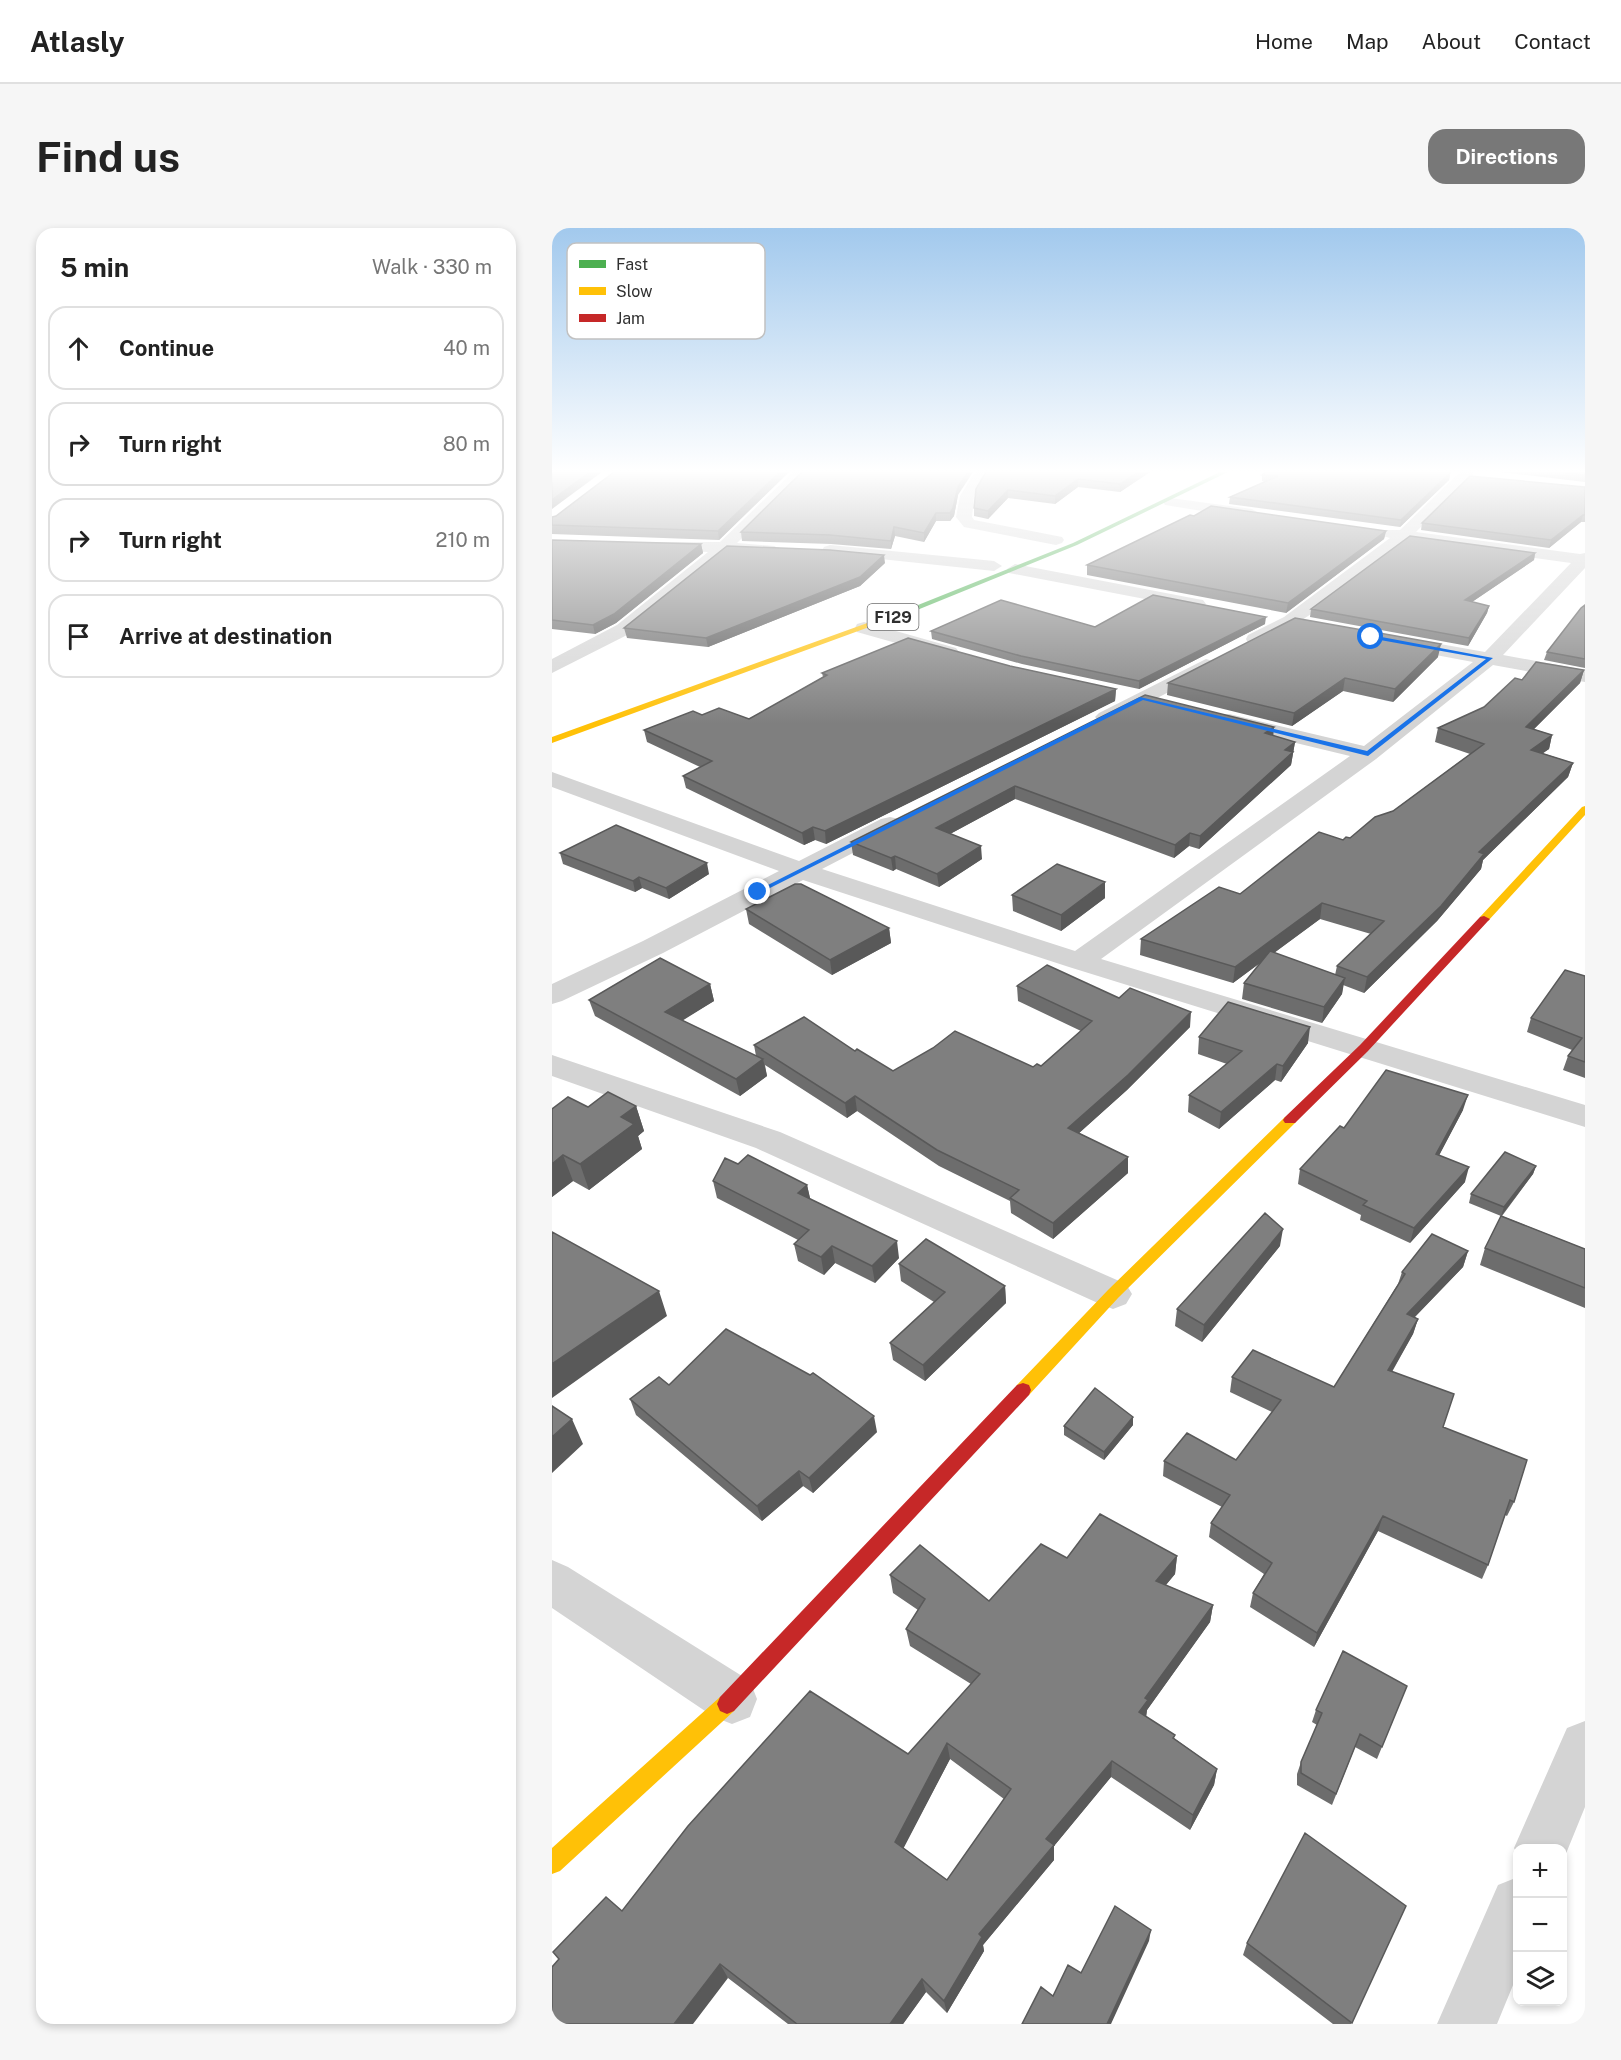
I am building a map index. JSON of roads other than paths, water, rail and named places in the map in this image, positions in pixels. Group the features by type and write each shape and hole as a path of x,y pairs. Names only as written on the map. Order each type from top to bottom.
{"main road":[{"name":"F129","path":"563,721 887,608 1018,556"},
{"name":"F129","path":"552,740 864,628 1046,556"},
{"path":"552,1863 732,1699 1113,1294 1364,1048 1585,809"}],"street":[{"path":"552,667 624,629 713,556"},
{"path":"895,556 994,566"},
{"path":"936,559 942,556"},
{"path":"1089,725 1232,651 1301,623 1379,556"},
{"path":"1561,556 1584,559"},
{"path":"1079,961 1368,754 1490,658 1584,559"},
{"path":"1015,569 1215,608"},
{"path":"1258,615 1301,623"},
{"path":"864,628 963,656"},
{"path":"1380,639 1585,676"},
{"path":"1108,691 1176,706"},
{"path":"1210,715 1368,754"},
{"path":"552,779 799,870 1079,961 1585,1116"},
{"path":"552,995 653,947 907,816"},
{"path":"552,1065 768,1140 1113,1294"},
{"path":"552,1582 732,1699"},
{"path":"1543,1844 1585,1746"},
{"path":"1467,2024 1513,1917"}]}
